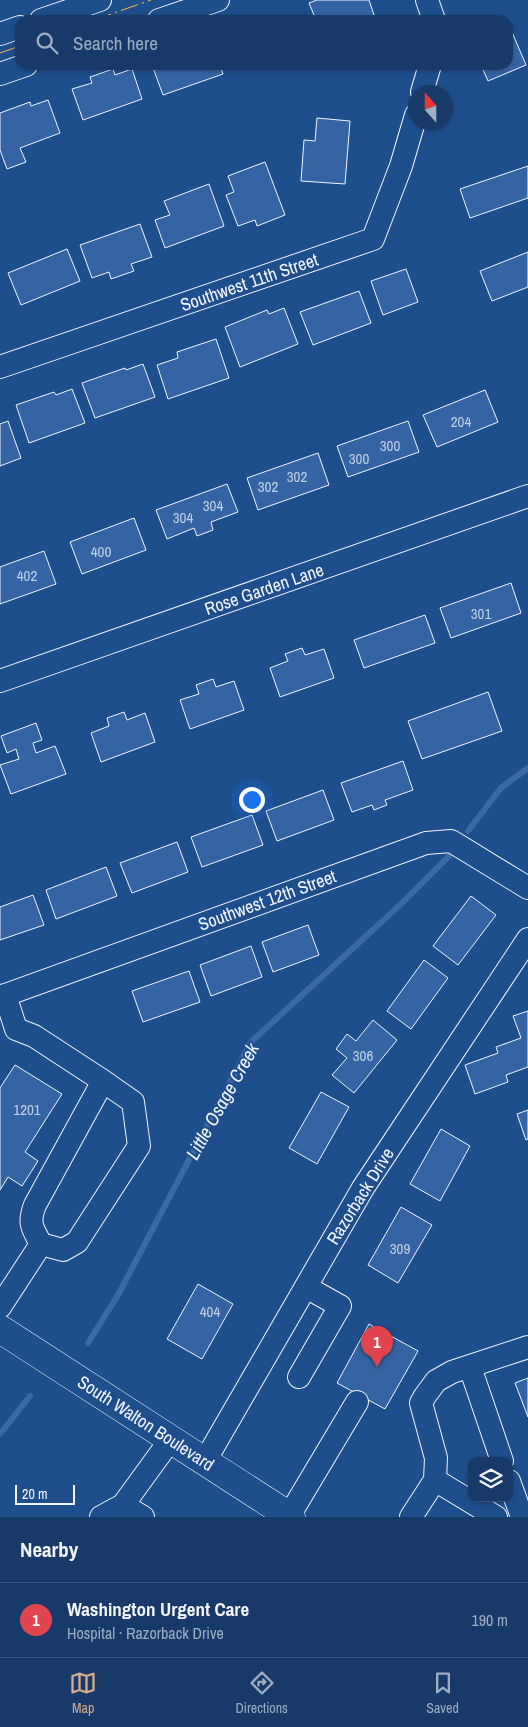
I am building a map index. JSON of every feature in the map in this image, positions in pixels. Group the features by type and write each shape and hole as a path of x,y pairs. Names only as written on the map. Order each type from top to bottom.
{"main road":[{"name":"South Walton Boulevard","path":"0,1329 290,1516"}],"street":[{"path":"174,15 218,0"},
{"path":"427,0 432,15"},
{"path":"63,15 89,9"},
{"path":"0,34 15,29"},
{"path":"0,74 15,69"},
{"path":"424,85 429,70"},
{"name":"Southwest 11th Street","path":"0,367 373,239 401,166 412,130"},
{"name":"Rose Garden Lane","path":"0,681 528,496"},
{"name":"Southwest 12th Street","path":"2,996 426,843 451,841 528,888"},
{"name":"Razorback Drive","path":"205,1461 363,1188 528,939"},
{"path":"2,996 8,1034 34,1036 103,1081 132,1102 139,1146 77,1242 63,1250 42,1244 34,1230 30,1217 34,1205 103,1081"},
{"path":"0,1307 42,1244"},
{"path":"299,1378 340,1306 306,1287"},
{"path":"410,1517 435,1480 436,1458 421,1403 425,1396 436,1381 452,1372 528,1347"},
{"path":"470,1367 501,1457"},
{"path":"290,1516 357,1402"},
{"path":"101,1517 123,1505 171,1439"},
{"path":"435,1480 496,1517"},
{"path":"513,1492 522,1517"},
{"path":"123,1505 143,1517"}],"building":[{"path":"317,0 369,0 374,15 314,15 309,3"},
{"path":"513,34 526,65 488,81 483,70 513,70"},
{"path":"110,70 113,70 115,75 132,70 142,99 83,120 72,89 92,83 90,77"},
{"path":"154,70 222,70 223,74 163,95"},
{"path":"48,100 60,133 20,148 26,162 7,169 0,150 0,113 30,102 31,106"},
{"path":"317,118 350,121 345,184 301,181 304,140 315,141"},
{"path":"265,162 285,215 257,226 255,220 238,226 226,195 234,192 228,176"},
{"path":"528,166 528,198 470,218 460,189"},
{"path":"209,184 224,226 165,248 155,220 170,215 164,201"},
{"path":"140,224 152,257 131,264 134,271 111,279 109,272 92,278 80,245"},
{"path":"67,249 80,281 21,305 8,273"},
{"path":"528,252 528,287 492,301 480,271"},
{"path":"406,269 418,302 383,315 371,281"},
{"path":"359,291 371,323 313,345 300,312"},
{"path":"284,308 298,344 240,367 225,327 267,310 269,314"},
{"path":"216,339 229,378 168,399 157,365 178,358 177,352"},
{"path":"143,364 155,397 95,418 82,383 125,368 126,370"},
{"path":"72,389 85,423 29,443 16,405 54,392 56,395"},
{"path":"485,390 498,422 437,447 423,415"},
{"path":"8,421 21,458 0,466 0,424"},
{"path":"408,421 419,452 348,477 337,446"},
{"path":"318,453 329,485 258,510 247,478"},
{"path":"227,484 238,512 211,522 213,530 197,536 194,528 167,539 156,510"},
{"path":"134,518 146,550 82,574 70,542"},
{"path":"44,551 56,584 0,604 0,567"},
{"path":"511,583 521,613 451,638 440,608"},
{"path":"425,615 435,643 364,668 354,640"},
{"path":"302,648 305,655 324,649 334,678 280,697 270,668 288,661 285,654"},
{"path":"213,679 216,687 234,681 244,710 190,729 180,700 199,694 196,685"},
{"path":"488,692 502,731 422,759 408,721"},
{"path":"124,712 127,720 145,713 155,742 101,762 91,733 109,726 107,718"},
{"path":"36,723 42,740 33,743 36,753 55,746 66,774 11,794 0,765 19,759 16,749 7,753 1,736"},
{"path":"403,761 413,790 385,800 387,805 374,810 372,805 352,812 341,783"},
{"path":"323,790 334,820 277,841 266,811"},
{"path":"252,815 263,845 202,867 191,837"},
{"path":"177,842 188,872 132,893 120,863"},
{"path":"106,867 117,896 56,919 46,890"},
{"path":"33,895 44,925 0,940 0,907"},
{"path":"471,896 496,915 458,965 433,946"},
{"path":"308,925 319,955 273,972 262,942"},
{"path":"251,946 262,977 211,996 200,965"},
{"path":"424,960 448,978 411,1029 387,1011"},
{"path":"189,971 200,1002 143,1022 132,991"},
{"path":"528,1011 528,1067 506,1075 508,1082 475,1094 465,1065 498,1053 496,1047 521,1038 513,1016"},
{"path":"373,1020 397,1040 354,1093 332,1075 347,1058 336,1049 347,1034 356,1041"},
{"path":"15,1065 62,1094 25,1152 38,1161 22,1186 8,1177 0,1190 0,1088"},
{"path":"321,1092 349,1107 317,1164 289,1148"},
{"path":"528,1110 528,1139 526,1140 517,1114"},
{"path":"441,1129 470,1146 440,1201 410,1184"},
{"path":"401,1207 432,1225 398,1283 368,1265"},
{"path":"198,1284 233,1304 202,1359 167,1339"},
{"path":"369,1324 418,1351 385,1409 337,1383"},
{"path":"528,1378 528,1417 515,1383"}],"waterway":[{"name":"Little Osage Creek","path":"468,831 501,788 528,768"},
{"name":"Little Osage Creek","path":"88,1343 118,1295 251,1042 401,904 450,855"},
{"name":"Little Osage Creek","path":"0,1434 30,1396"}],"power":[{"path":"108,15 151,0"},
{"path":"0,53 15,48"}],"place":[{"name":"Washington Urgent Care","path":"377,1367"}]}
